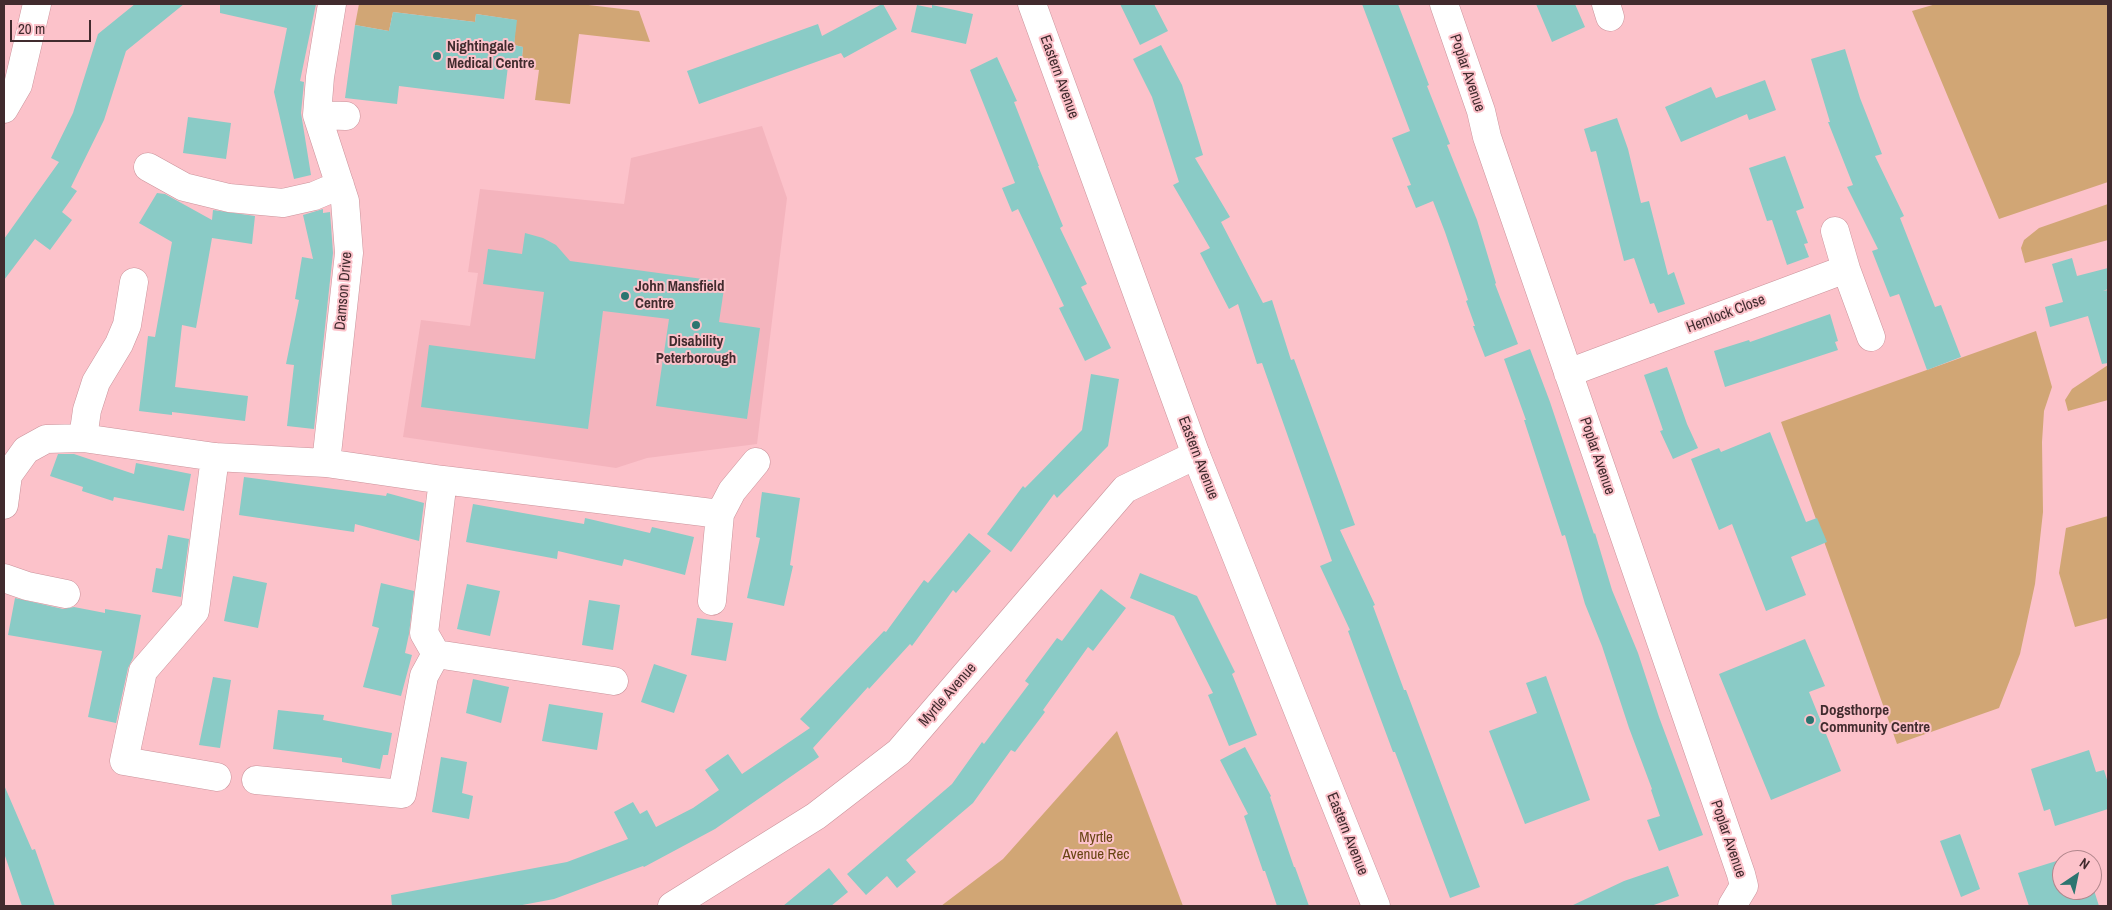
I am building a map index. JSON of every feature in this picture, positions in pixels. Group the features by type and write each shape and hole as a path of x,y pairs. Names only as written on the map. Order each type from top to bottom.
{"street":[{"path":"4,109 18,85 37,4"},
{"name":"Damson Drive","path":"326,463 349,253 345,201 317,115 320,77 332,4"},
{"name":"Eastern Avenue","path":"1032,4 1196,455 1376,906"},
{"name":"Poplar Avenue","path":"1444,4 1478,103 1487,137 1744,886 1732,906"},
{"path":"317,115 346,116"},
{"path":"148,167 184,187 229,198 247,200 283,203 314,196 340,185"},
{"path":"1835,230 1846,268 1871,337"},
{"name":"Hemlock Close","path":"1568,373 1846,268"},
{"path":"83,438 87,410 96,382 119,344 127,325 134,282"},
{"path":"4,505 8,476 26,450 46,439 83,438 215,457 326,463 443,480 720,514"},
{"name":"Myrtle Avenue","path":"672,906 816,816 899,752 1125,489 1196,455"},
{"path":"215,457 195,611 143,671 124,761 217,777"},
{"path":"712,601 720,514 732,491 756,462"},
{"path":"436,654 424,633 443,480"},
{"path":"4,578 27,586 66,594"},
{"path":"436,654 614,681"},
{"path":"256,780 402,794 424,676 436,654"}],"shaded area":[{"name":"John Mansfield Centre","path":"762,126 787,198 757,444 647,458 616,468 403,437 421,320 470,326 478,273 468,272 480,189 624,204 631,158"}],"green space":[{"path":"359,4 580,4 639,11 650,42 579,34 570,104 535,100 539,70 521,68 523,47 514,45 516,20 476,14 475,22 393,12 389,31 355,25"},
{"path":"1936,4 2108,4 2108,182 1999,219 1912,11"},
{"path":"2108,204 2108,240 2025,263 2021,248 2024,240 2039,228"},
{"path":"2036,331 2052,387 2044,411 2042,442 2043,512 2035,584 2020,654 1999,708 1897,744 1781,422"},
{"path":"2108,365 2108,400 2068,411 2065,400 2072,389"},
{"path":"2108,516 2108,618 2075,627 2059,573 2066,528"},
{"name":"Myrtle Avenue Rec","path":"1117,731 1183,906 941,906 1003,859"}],"building":[{"path":"135,4 184,4 126,51 104,120 71,187 77,191 62,212 72,220 50,250 35,239 4,280 4,239 59,162 51,158 73,113 98,34"},
{"path":"220,4 316,4 300,81 304,82 301,113 311,175 294,179 274,92 287,28 220,13"},
{"path":"882,4 897,29 844,58 841,53 699,104 687,71 818,24 822,36"},
{"path":"1120,4 1154,4 1168,31 1140,45"},
{"path":"1362,4 1398,4 1450,144 1447,145 1477,220 1495,284 1518,344 1485,357 1473,326 1475,326 1466,301 1468,300 1433,201 1416,208 1407,186 1411,185 1392,138 1410,131"},
{"path":"1536,4 1575,4 1585,27 1552,42"},
{"path":"917,5 932,8 932,5 973,14 966,44 911,32"},
{"name":"Nightingale Medical Centre","path":"393,12 475,22 476,14 517,20 514,45 523,47 521,68 508,66 504,99 399,86 397,104 345,98 355,25 389,31"},
{"path":"1161,45 1182,85 1203,155 1195,158 1230,217 1221,222 1263,303 1272,300 1291,360 1294,359 1355,525 1340,530 1375,605 1373,606 1404,690 1406,690 1480,887 1450,898 1395,752 1393,752 1348,631 1350,630 1320,566 1332,561 1262,363 1257,364 1238,304 1229,309 1200,253 1210,248 1173,185 1179,182 1152,97 1133,59"},
{"path":"1845,49 1860,98 1882,154 1875,156 1904,216 1900,218 1935,307 1941,305 1961,357 1927,370 1899,294 1890,297 1872,251 1878,249 1847,187 1853,185 1828,122 1830,122 1811,59"},
{"path":"997,57 1017,101 1014,102 1063,226 1060,228 1087,284 1081,287 1111,348 1085,361 1059,308 1064,306 1018,209 1012,212 1002,188 1015,183 970,70"},
{"path":"1765,80 1776,110 1749,120 1747,114 1681,142 1665,107 1711,87 1716,98"},
{"path":"188,117 231,123 226,159 183,153"},
{"path":"1617,118 1628,149 1641,203 1649,201 1668,275 1674,272 1685,304 1658,313 1654,303 1650,304 1634,258 1624,261 1596,151 1591,152 1584,129"},
{"path":"1785,156 1804,208 1796,211 1808,243 1804,244 1809,257 1787,265 1772,220 1767,221 1749,168"},
{"path":"157,193 165,194 212,220 213,210 255,216 252,244 212,238 196,328 182,325 175,387 248,396 245,421 172,412 172,415 139,411 148,336 155,337 172,242 139,223"},
{"path":"323,209 323,213 330,212 333,253 314,429 287,426 294,365 286,364 299,300 295,299 302,257 313,259 303,215"},
{"path":"525,233 543,238 556,245 570,261 725,282 719,322 760,328 747,419 656,406 669,319 603,311 588,429 421,407 429,345 535,359 544,292 483,284 488,249 522,254"},
{"path":"2072,258 2077,276 2108,268 2108,289 2103,291 2108,290 2108,363 2102,364 2088,316 2050,327 2045,307 2063,302 2052,264"},
{"path":"1830,314 1838,341 1835,342 1838,350 1725,387 1714,351 1749,340 1750,342"},
{"path":"1530,349 1595,533 1612,590 1638,653 1659,717 1703,835 1659,851 1647,820 1660,816 1652,789 1629,728 1602,646 1585,604 1565,535 1562,536 1524,420 1526,420 1504,359"},
{"path":"1667,367 1687,424 1698,448 1673,459 1660,431 1663,430 1644,375"},
{"path":"1091,374 1119,379 1108,446 1057,498 1054,494 1011,552 987,534 1023,486 1025,488 1082,430"},
{"path":"1770,432 1806,522 1817,518 1827,542 1791,557 1806,595 1766,611 1732,524 1719,530 1691,459 1719,448 1721,452"},
{"path":"58,454 74,454 134,474 136,463 191,474 184,511 114,497 113,501 82,491 83,487 50,476"},
{"path":"244,477 386,496 387,493 424,503 419,541 355,524 354,532 239,515"},
{"path":"762,492 800,498 790,565 793,566 784,606 747,598 760,538 756,537"},
{"path":"473,504 584,524 585,518 650,533 652,527 694,537 685,575 624,559 622,566 558,551 557,559 466,542"},
{"path":"969,533 991,551 956,593 953,590 912,646 910,644 869,689 868,687 813,748 819,757 715,829 644,867 554,899 517,906 392,906 391,895 567,862 628,839 614,812 633,802 640,814 647,810 656,827 693,808 719,790 705,770 728,754 742,774 810,728 800,719 884,631 886,632 924,580 928,583"},
{"path":"168,535 189,539 181,597 152,592 156,568 162,569"},
{"path":"1140,573 1197,596 1235,672 1232,674 1257,735 1229,746 1208,695 1213,693 1174,616 1130,598"},
{"path":"233,576 267,583 258,628 224,621"},
{"path":"381,583 414,591 405,653 412,655 401,696 363,687 379,628 372,626"},
{"path":"467,584 500,591 490,636 457,629"},
{"path":"1101,589 1126,608 1093,651 1088,647 1043,710 1045,712 1015,752 1011,750 973,803 906,860 916,872 897,888 887,876 866,895 847,874 952,784 982,742 984,744 1029,684 1025,681 1057,638 1062,641"},
{"path":"15,598 63,609 74,607 105,613 105,609 141,615 133,658 128,668 116,723 88,717 102,651 8,635"},
{"path":"589,600 620,605 613,650 582,645"},
{"path":"697,618 733,623 726,661 691,655"},
{"path":"1805,639 1825,686 1809,692 1841,771 1771,800 1719,674"},
{"path":"654,664 687,675 674,713 641,702"},
{"path":"1546,676 1590,800 1525,824 1489,731 1537,713 1526,683"},
{"path":"213,677 231,680 220,748 199,745"},
{"path":"473,679 509,687 501,723 466,713"},
{"path":"549,704 603,713 597,750 542,741"},
{"path":"278,710 324,715 323,720 392,733 388,755 383,755 380,769 342,762 342,758 273,749"},
{"path":"1245,747 1271,796 1309,906 1277,906 1244,816 1248,814 1220,760"},
{"path":"2089,750 2096,772 2104,770 2108,783 2108,809 2055,826 2050,809 2044,811 2031,769"},
{"path":"441,757 467,762 462,793 473,796 469,819 432,812"},
{"path":"4,785 32,850 35,849 55,906 22,906 4,853"},
{"path":"1960,834 1980,889 1961,897 1940,841"},
{"path":"2052,862 2052,900 2097,900 2099,906 2029,906 2018,873"},
{"path":"1668,866 1679,896 1651,906 1571,906 1624,881"},
{"path":"829,868 848,892 831,906 783,906"}],"place":[{"name":"Nightingale Medical Centre","path":"437,56"},
{"name":"John Mansfield Centre","path":"625,296"},
{"name":"Disability Peterborough","path":"696,325"},
{"name":"Dogsthorpe Community Centre","path":"1810,720"}]}
